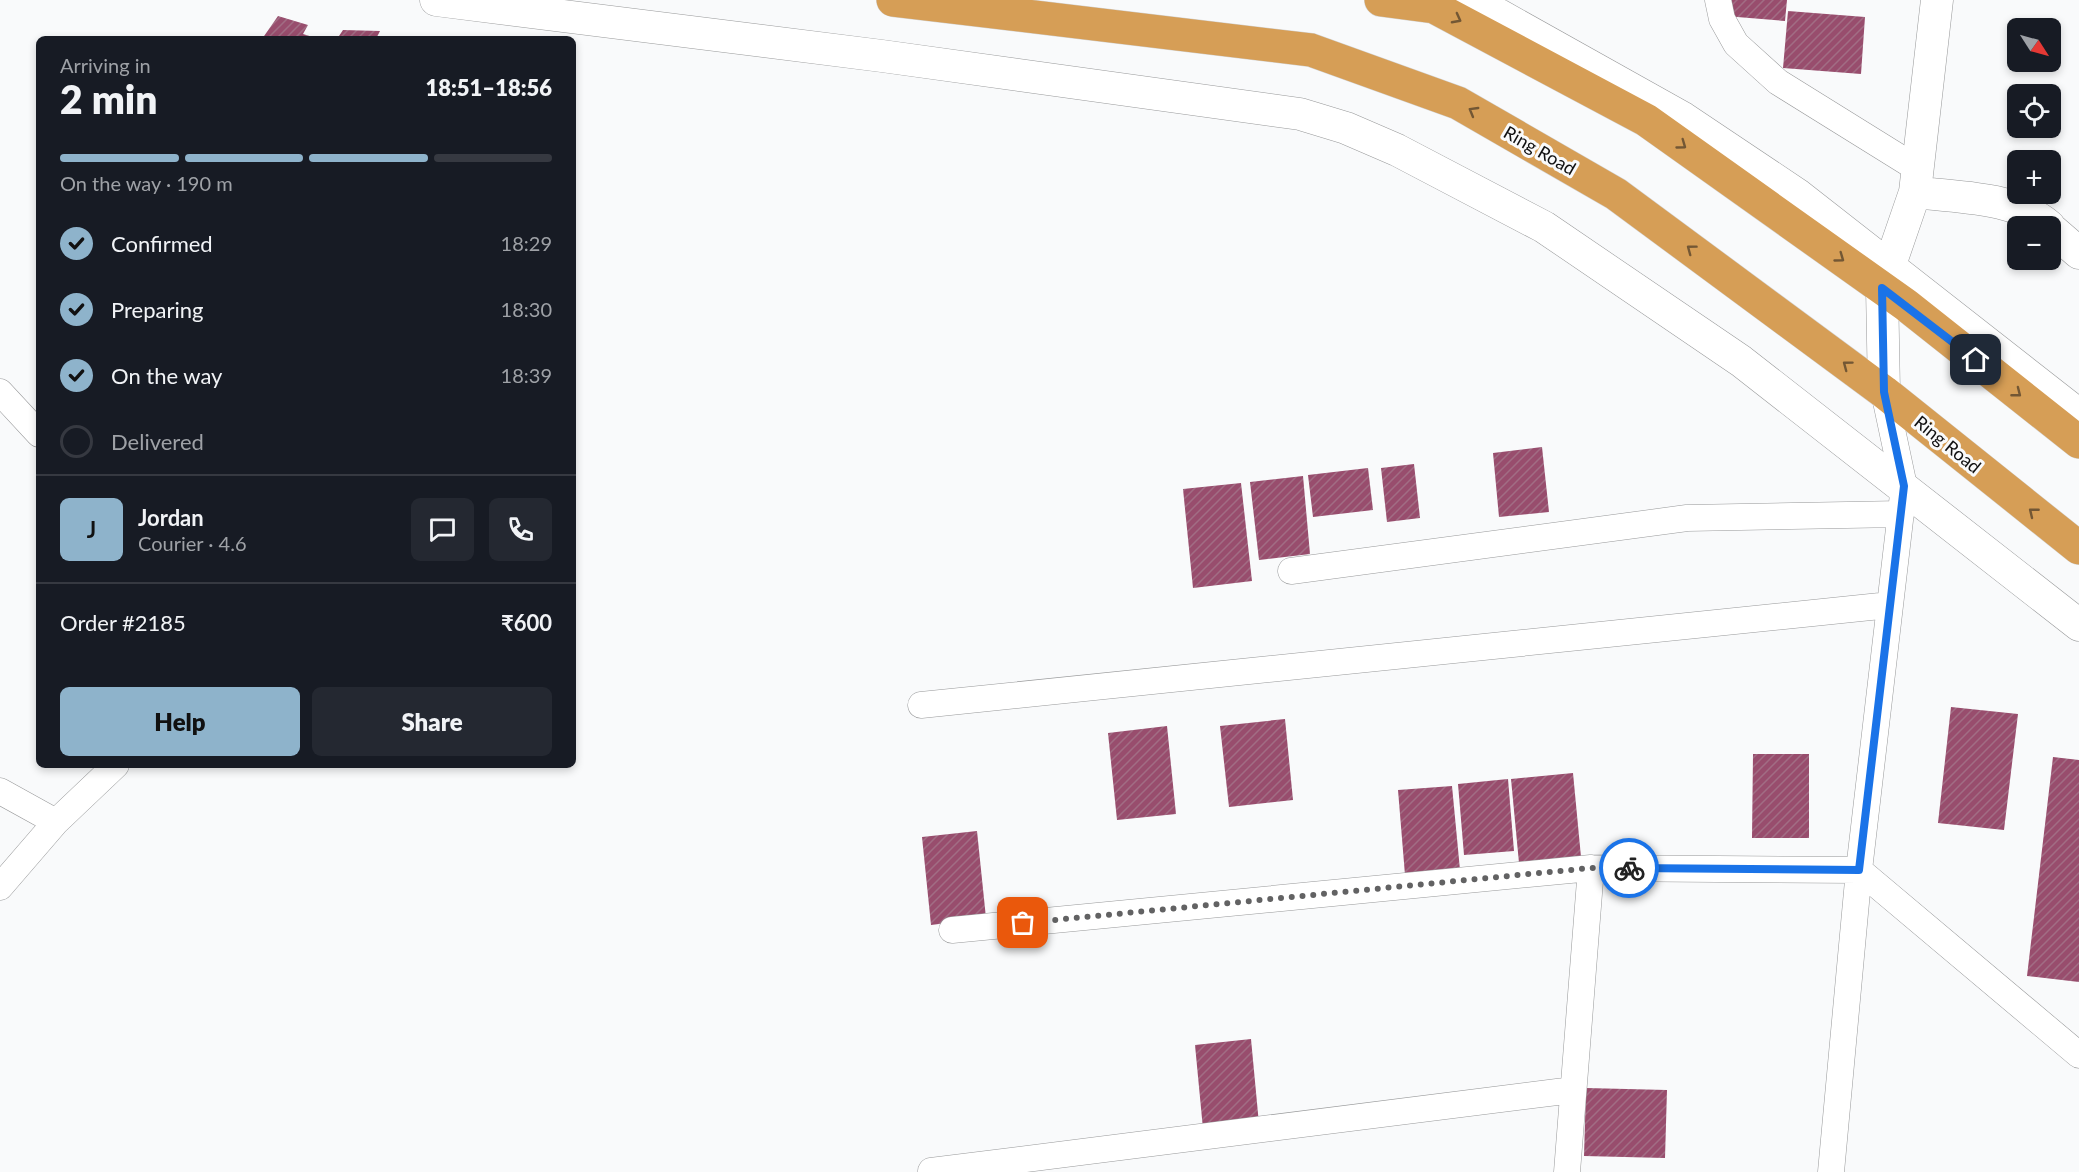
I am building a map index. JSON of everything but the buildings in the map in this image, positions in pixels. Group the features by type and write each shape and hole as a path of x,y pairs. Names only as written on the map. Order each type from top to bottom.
{"highway":[{"name":"Ring Road","path":"893,0 1311,50 1458,103 1616,194 1884,392 2079,548"},
{"path":"1381,0 1434,8 1646,120 1885,277 2079,442"}],"street":[{"path":"436,0 882,56 1289,112 1346,128 1397,150 1544,227 1742,361 1902,500 2079,625"},
{"path":"1468,0 1683,118 1798,195 1885,277 2079,415"},
{"path":"1718,0 1722,19 1736,44 1778,82 1916,180 2006,204 2029,216"},
{"path":"1831,1172 1859,870 1902,500 1884,392 1885,277 1916,180 1937,0"},
{"path":"2061,227 2079,230"},
{"path":"2061,237 2079,253"},
{"path":"0,392 36,431"},
{"path":"1291,571 1687,518 1902,500"},
{"path":"921,705 1890,605"},
{"path":"0,887 56,822 113,768"},
{"path":"0,791 56,822"},
{"path":"1566,1172 1591,868"},
{"path":"952,930 1591,868 1859,870 2079,1055"},
{"path":"931,1171 1573,1090"}],"way so far":[{"path":"1023,923 1591,868 1629,868"}],"route":[{"path":"1629,868 1859,870 1904,486 1884,392 1882,288 1976,360"}]}
